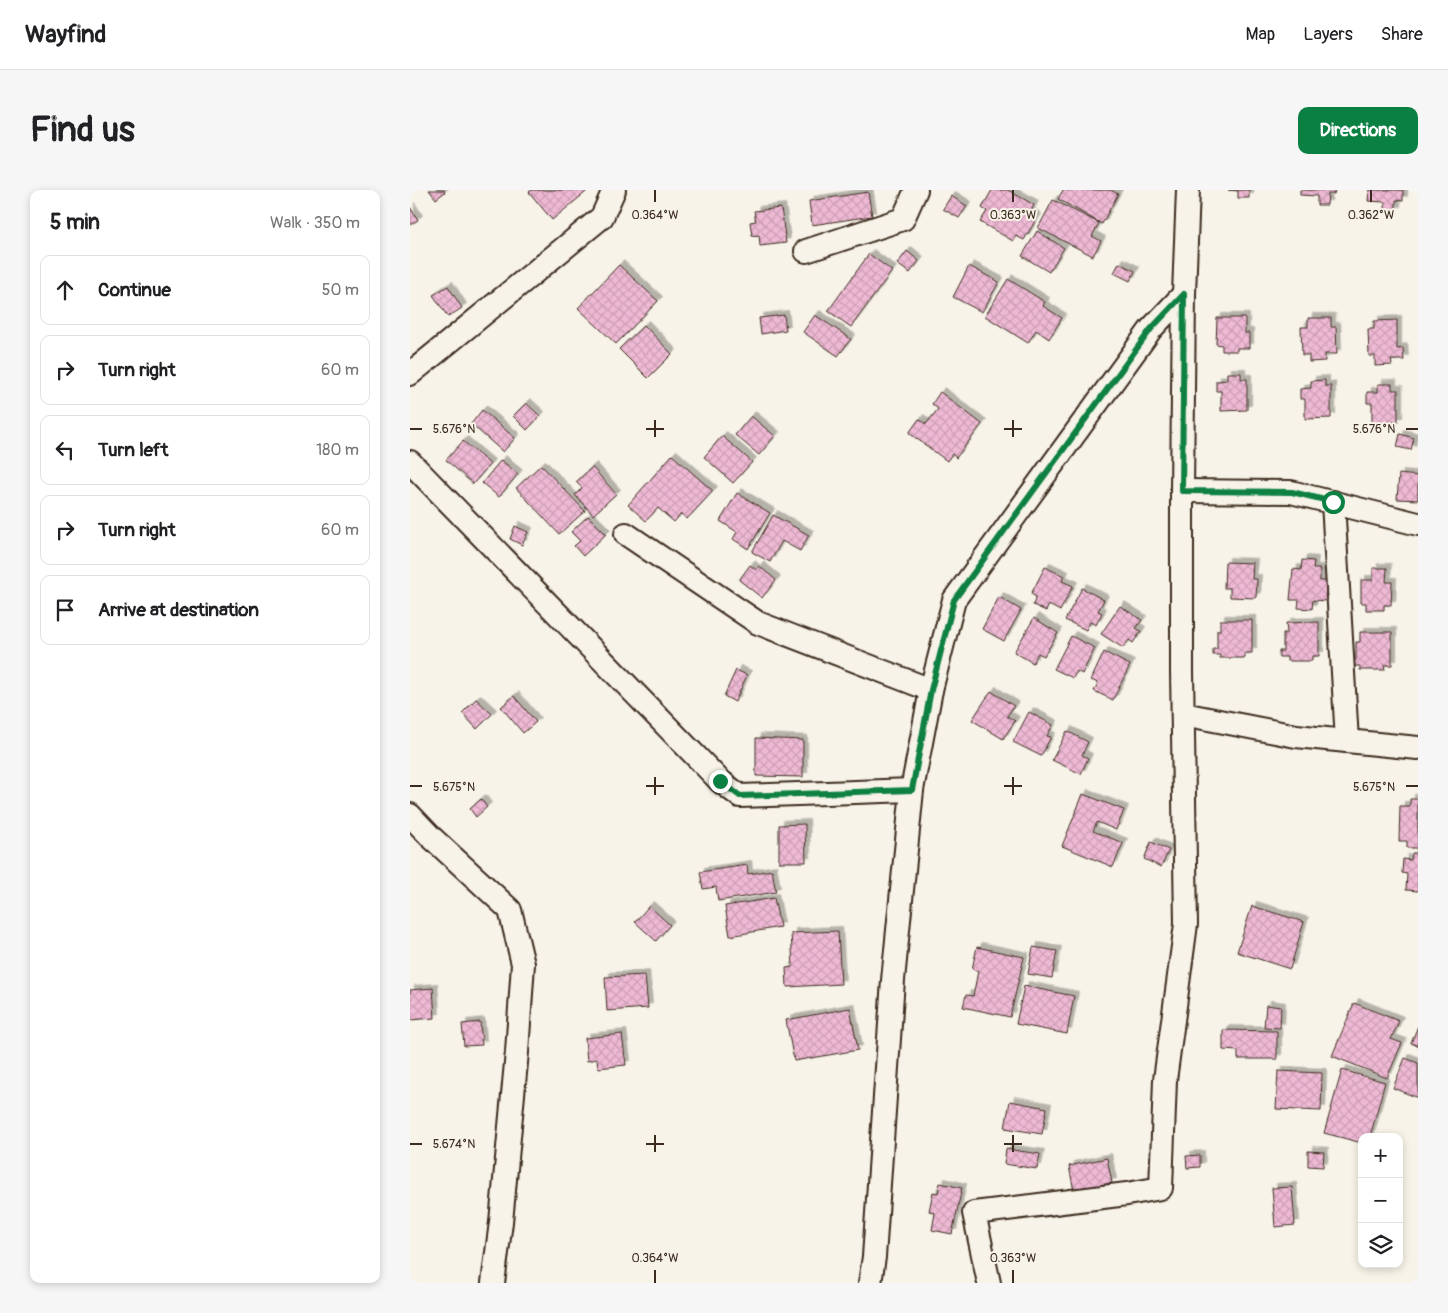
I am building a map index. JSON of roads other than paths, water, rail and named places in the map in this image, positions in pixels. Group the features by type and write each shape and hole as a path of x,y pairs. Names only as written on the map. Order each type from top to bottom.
{"street":[{"path":"410,374 602,217 614,190"},
{"path":"806,251 903,219 916,190"},
{"path":"990,1283 974,1213 1162,1188 1165,1080 1186,924 1182,491 1184,294 1188,190"},
{"path":"870,1283 874,1257 893,980 912,790 931,690 954,600 1151,329 1184,294"},
{"path":"410,462 720,781 740,796 912,790"},
{"path":"1182,491 1292,492 1418,524"},
{"path":"1333,502 1347,741"},
{"path":"626,534 758,623 931,690"},
{"path":"1183,714 1296,736 1418,748"},
{"path":"410,815 510,910 522,964 517,1052 501,1222 493,1283"}]}
